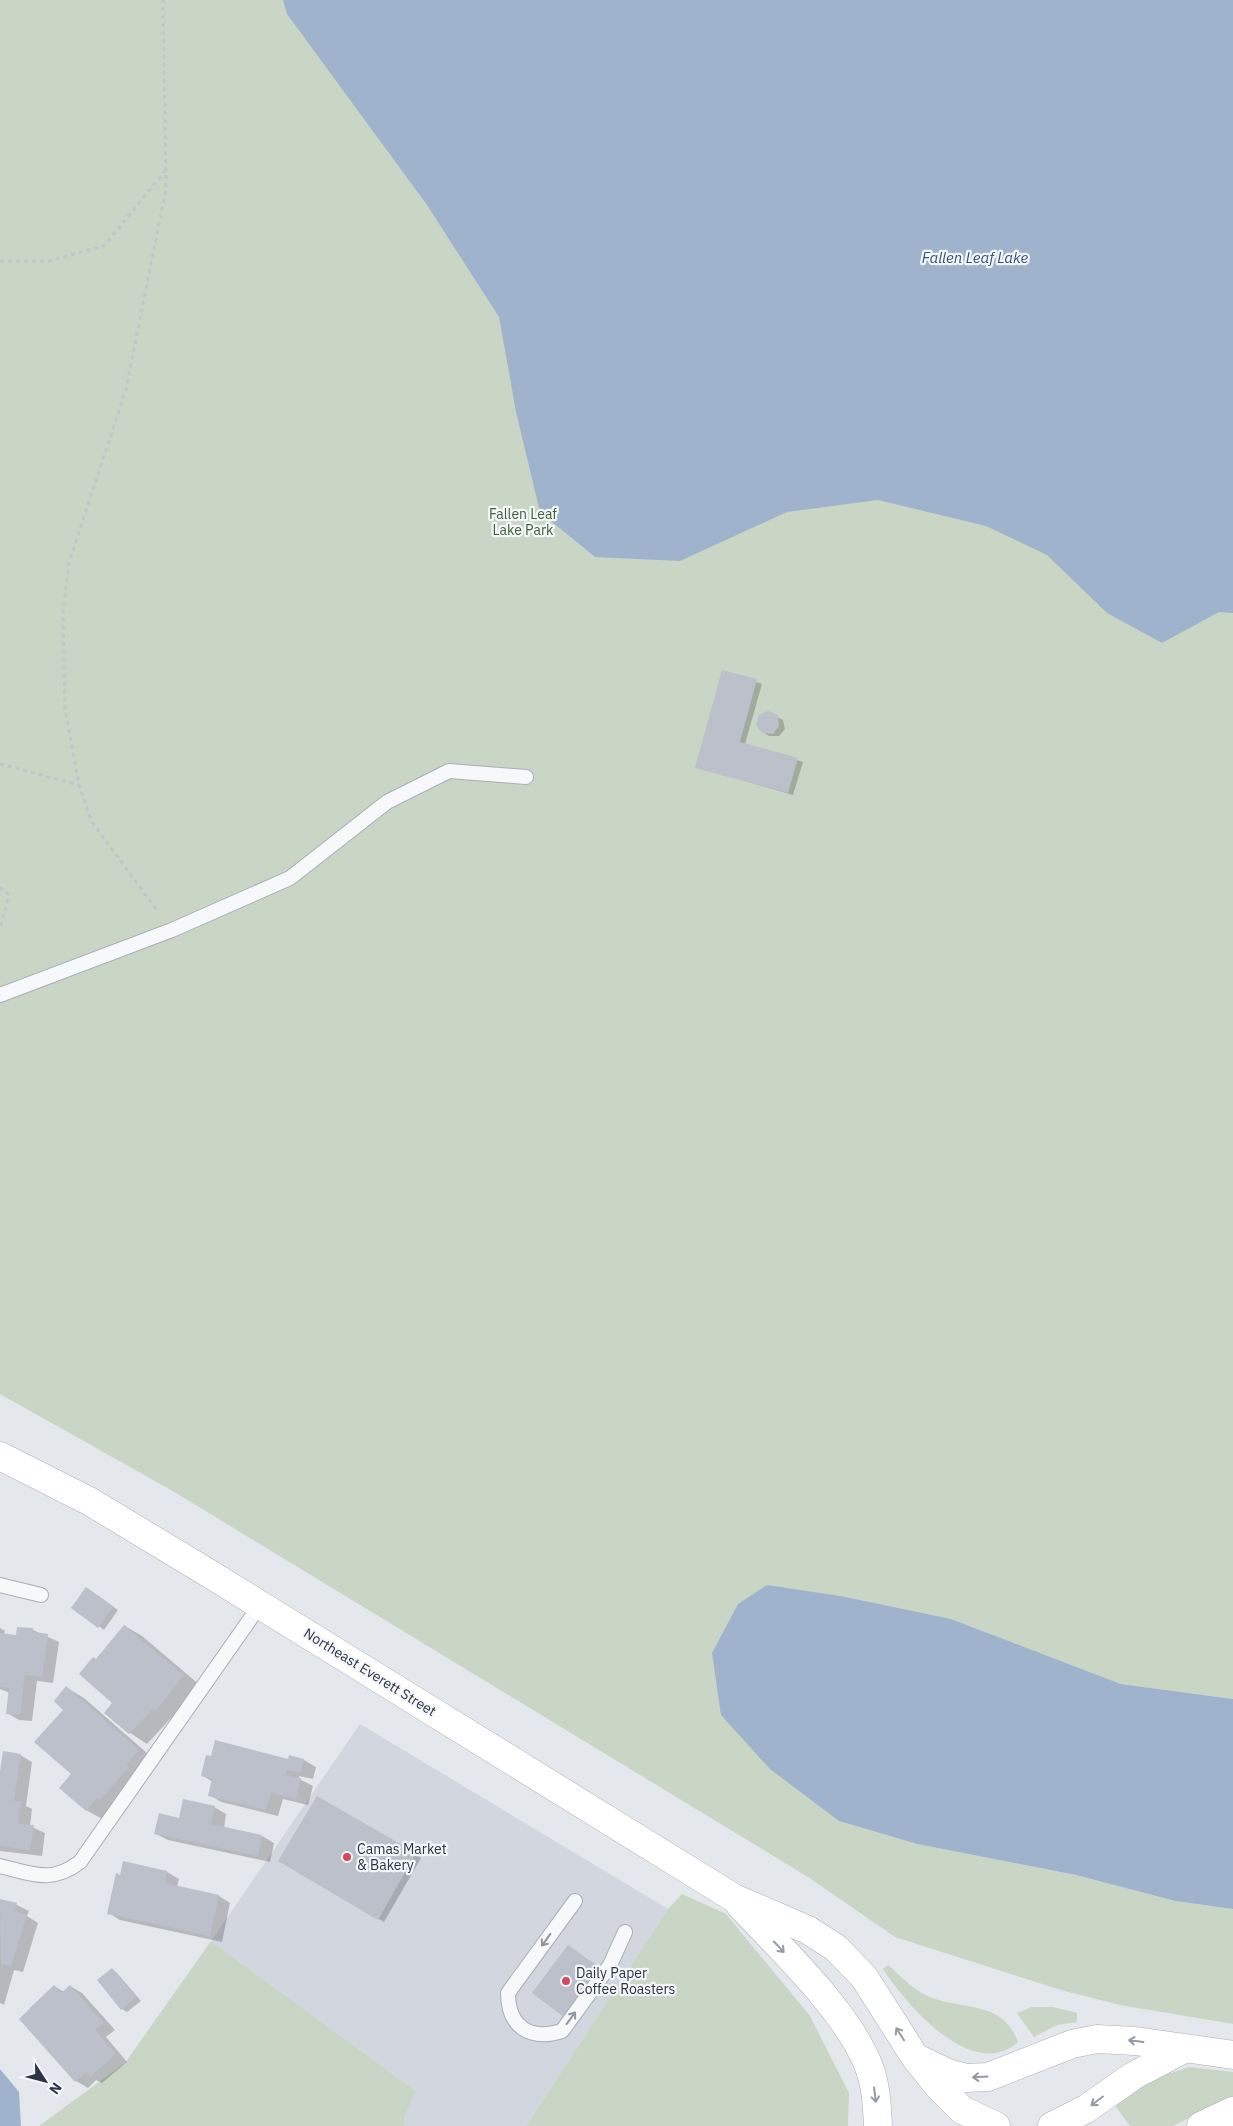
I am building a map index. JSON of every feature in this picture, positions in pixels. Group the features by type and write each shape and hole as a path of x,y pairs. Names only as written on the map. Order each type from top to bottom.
{"main road":[{"name":"Northeast Everett Street","path":"0,1456 89,1501 260,1604 734,1898 808,1930 836,1948 864,1977 915,2057 939,2087 962,2110 996,2126"},
{"name":"Northeast Everett Street","path":"734,1898 838,2014 868,2062 875,2090 878,2126"},
{"path":"915,2057 948,2073 973,2078 996,2074 1072,2044 1098,2039 1135,2041 1233,2055"},
{"path":"1052,2126 1086,2109 1133,2076 1184,2049"},
{"path":"1201,2126 1227,2116"}],"lane":[{"path":"0,995 172,930 290,878 387,802 449,770 526,777"},
{"path":"0,1585 41,1595"},
{"path":"0,1866 40,1876 55,1876 69,1870 80,1862 260,1604"},
{"path":"575,1901 508,1992 511,2014 525,2030 537,2035 550,2035 562,2031 610,1965 625,1932"}],"path":[{"path":"163,0 166,190 126,389 69,563 63,613 65,709 79,785 92,822 172,930"},
{"path":"0,261 49,261 104,246 166,170"},
{"path":"0,764 79,785"},
{"path":"0,887 9,895 0,930"}],"shaded area":[{"path":"360,1724 668,1909 526,2126 404,2126 404,2118 416,2091 211,1941"}],"green space":[{"name":"Fallen Leaf Lake Park","path":"0,0 1233,0 1233,1699 1121,1684 951,1619 839,1821 917,1844 1076,1875 1175,1901 1233,1909 1233,2024 1120,2005 1061,1990 895,1937 808,1877 171,1490 0,1394"},
{"path":"682,1894 726,1914 810,2016 849,2093 848,2126 526,2126 668,1909"},
{"path":"211,1941 416,2091 404,2118 404,2126 39,2126 125,2063"},
{"path":"888,1965 910,1985 928,1997 994,2014 1004,2020 1012,2029 1018,2042 1000,2052 981,2053 961,2046 942,2034 907,2001 883,1969"},
{"path":"1032,2007 1053,2007 1077,2013 1077,2022 1057,2025 1034,2037 1017,2013"},
{"path":"1189,2067 1233,2072 1233,2096 1173,2126 1130,2126 1114,2104 1159,2077"}],"water":[{"name":"Fallen Leaf Lake","path":"283,0 1233,0 1233,613 1219,612 1162,643 1107,613 1047,555 986,526 878,500 787,512 680,561 595,557 540,512 516,412 499,317 427,205 287,14"},
{"path":"767,1585 840,1596 951,1619 1121,1684 1233,1699 1233,1909 1175,1901 1076,1875 917,1844 839,1821 770,1769 721,1715 712,1653 738,1604"},
{"path":"0,2069 19,2092 21,2126 0,2126"}],"building":[{"path":"722,670 757,679 740,742 798,758 788,793 695,768"},
{"path":"768,711 778,715 779,726 773,734 762,733 756,725 759,715"},
{"path":"86,1587 113,1606 98,1628 71,1608"},
{"path":"124,1625 184,1675 156,1711 153,1709 129,1734 104,1713 112,1703 79,1674 93,1657 96,1659"},
{"path":"17,1627 33,1628 33,1632 48,1634 42,1677 25,1675 20,1715 6,1714 9,1688 0,1687 0,1633 16,1635"},
{"path":"66,1686 139,1750 126,1765 129,1767 100,1800 97,1798 86,1811 59,1788 71,1774 34,1742 63,1710 54,1701"},
{"path":"215,1740 288,1759 289,1755 304,1759 301,1773 287,1770 286,1775 301,1778 296,1799 271,1793 266,1810 208,1796 212,1779 201,1776 206,1755 211,1756"},
{"path":"3,1751 21,1754 14,1801 21,1801 18,1824 34,1825 30,1850 0,1846 0,1771"},
{"name":"Camas Market & Bakery","path":"317,1796 416,1853 378,1920 278,1861"},
{"path":"183,1799 215,1806 211,1824 262,1835 258,1856 154,1834 159,1813 179,1818"},
{"path":"123,1861 167,1871 165,1883 219,1895 210,1936 107,1914 116,1873 120,1875"},
{"path":"0,1899 17,1903 15,1911 27,1915 11,1966 2,1964 1,1969"},
{"name":"Daily Paper Coffee Roasters","path":"568,1945 600,1968 564,2017 532,1993"},
{"path":"112,1968 136,1997 121,2010 97,1980"},
{"path":"54,1985 61,1993 70,1985 104,2023 95,2030 116,2054 90,2077 86,2072 75,2082 19,2019"}],"place":[{"name":"Camas Market & Bakery","path":"347,1857"},
{"name":"Daily Paper Coffee Roasters","path":"566,1981"}]}
